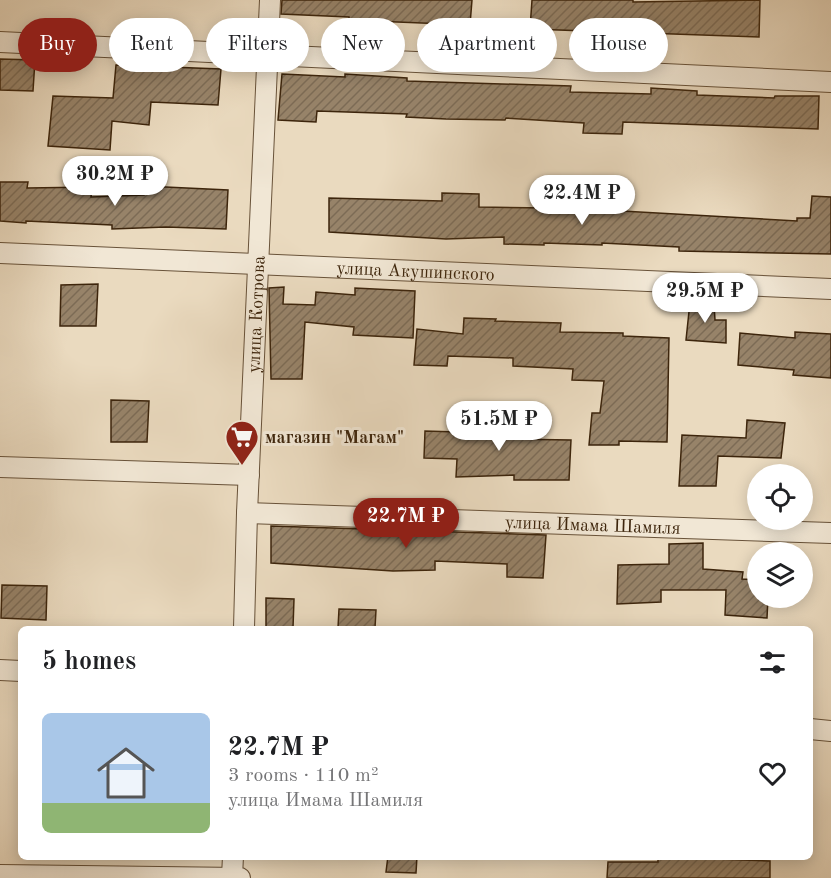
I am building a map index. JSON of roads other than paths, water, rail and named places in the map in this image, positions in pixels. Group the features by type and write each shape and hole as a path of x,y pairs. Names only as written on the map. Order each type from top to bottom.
{"street":[{"name":"улица Котрова","path":"269,18 270,0"},
{"path":"0,42 206,52"},
{"path":"309,57 831,82"},
{"name":"улица Котрова","path":"244,626 266,72"},
{"name":"улица Акушинского","path":"0,253 831,289"},
{"path":"0,467 249,475"},
{"name":"улица Имама Шамиля","path":"247,513 831,533"},
{"path":"0,670 18,671"},
{"path":"813,729 831,731"},
{"path":"0,875 89,878 236,878 234,860"}],"place":[{"name":"магазин \"Магам\"","path":"242,466"}]}
